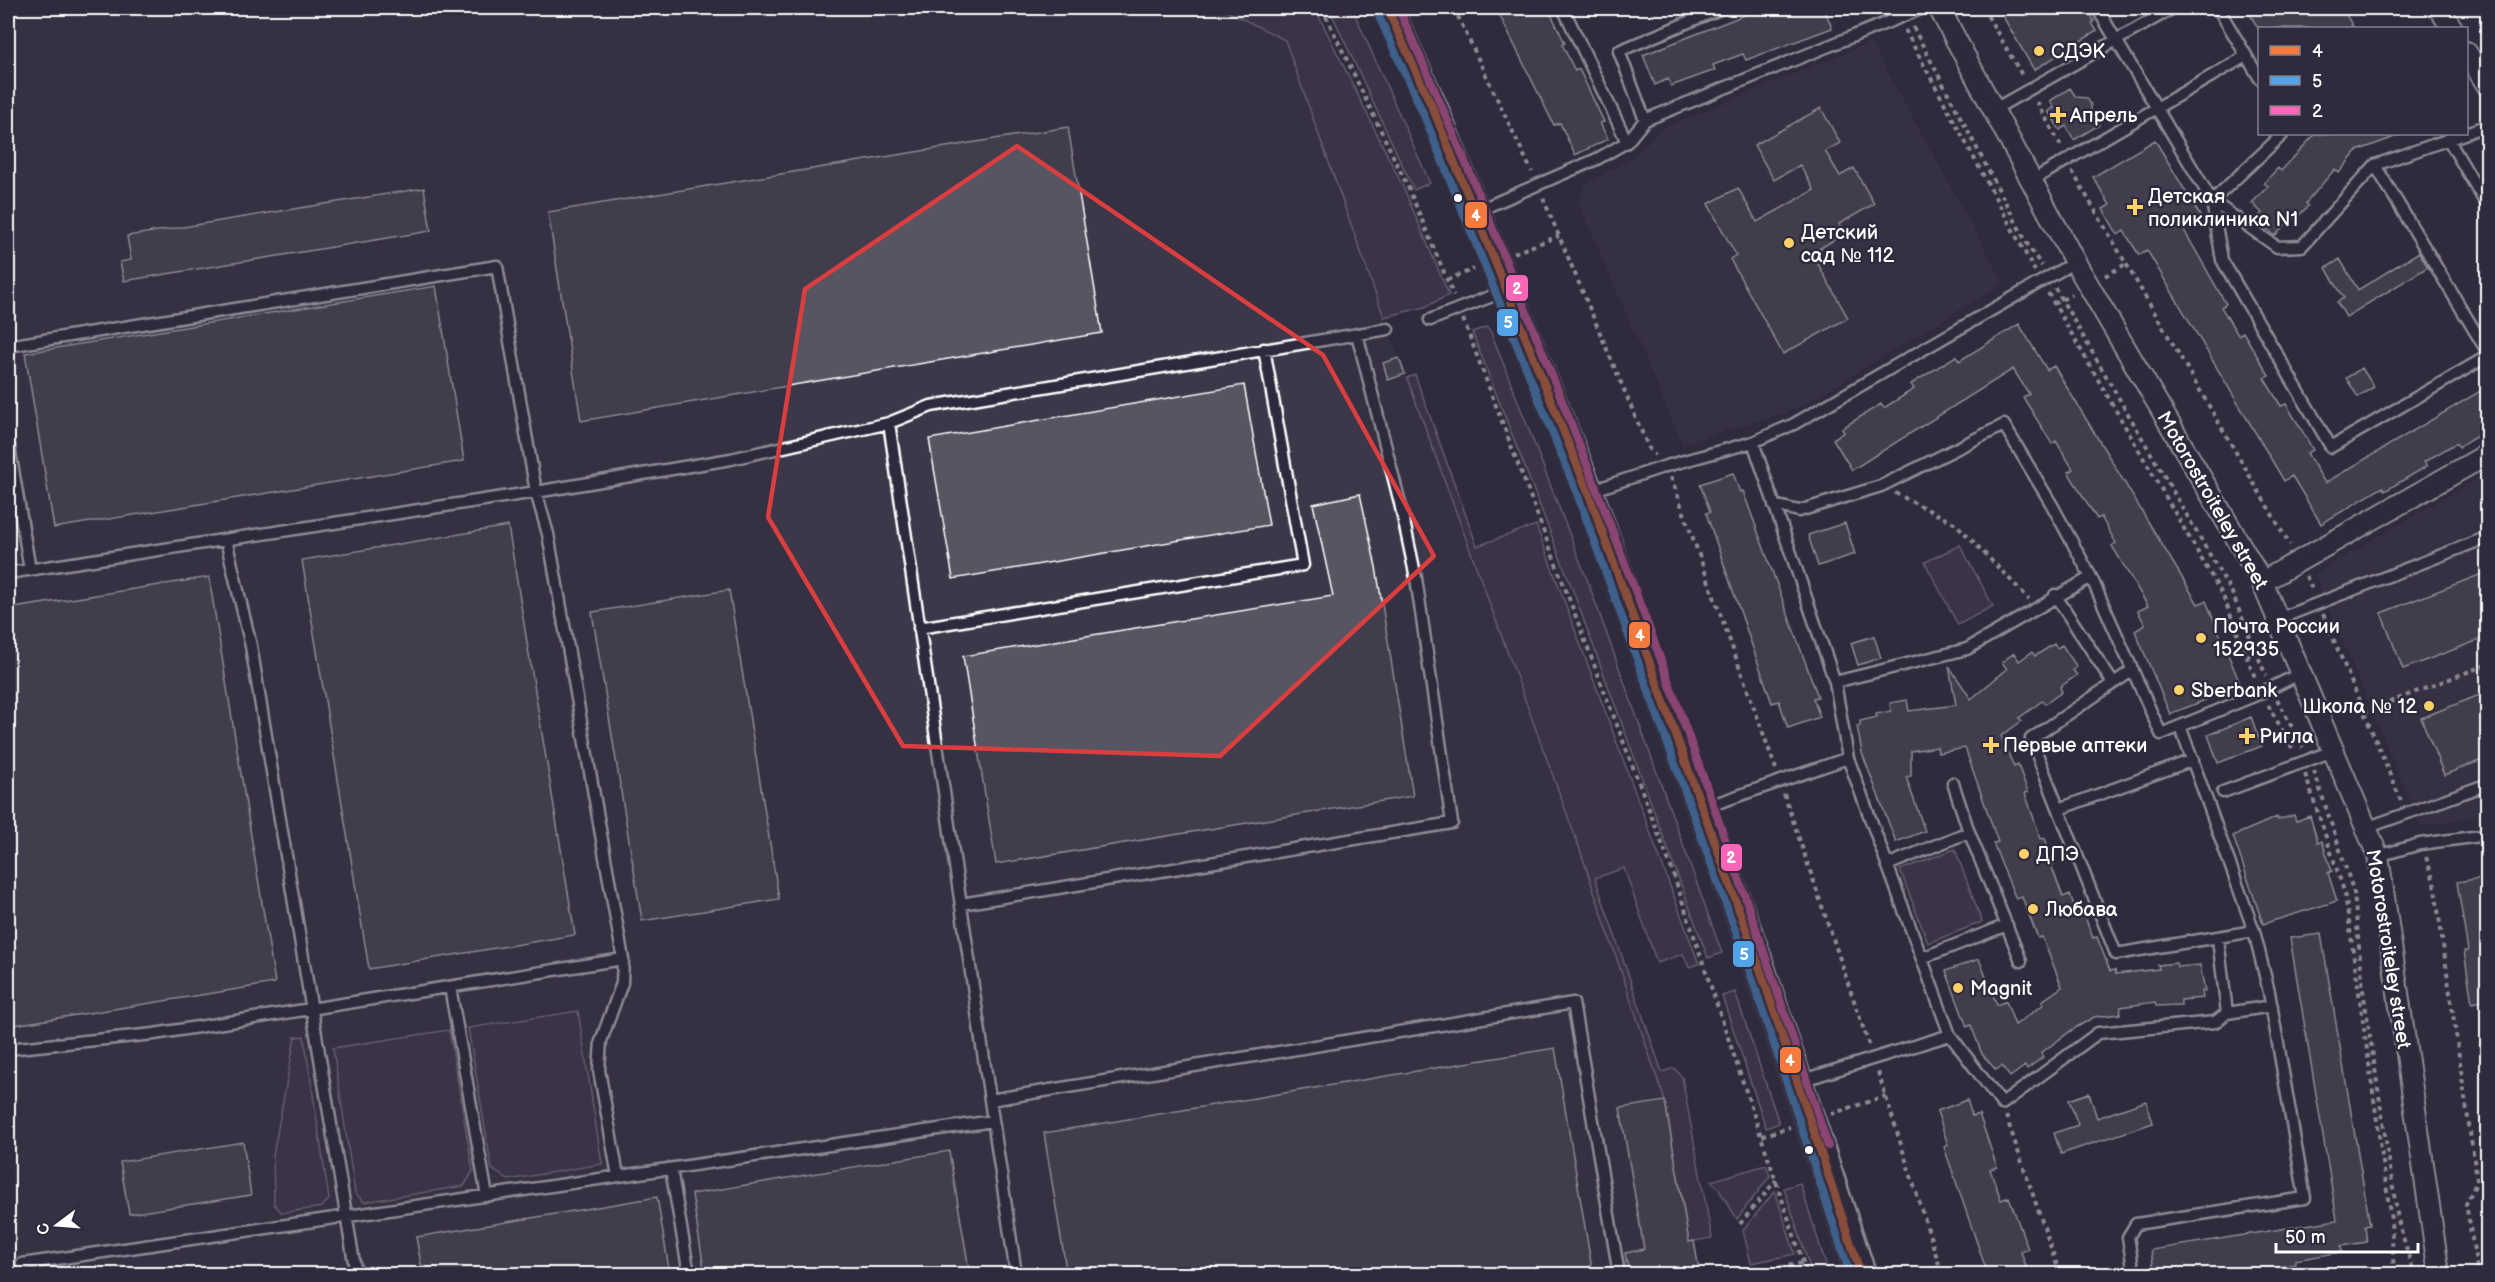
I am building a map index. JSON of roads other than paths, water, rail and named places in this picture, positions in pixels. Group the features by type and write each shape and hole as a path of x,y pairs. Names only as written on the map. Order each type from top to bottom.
{"main road":[{"path":"1388,8 1433,109 1588,492 1703,808 1861,1275"}],"street":[{"name":"Motorostroiteley street","path":"1939,8 2075,262 2262,582 2378,856 2439,1275"},
{"path":"2439,8 2451,27"},
{"path":"2468,55 2487,86"},
{"path":"2262,582 2487,454"}],"lane":[{"path":"1563,8 1627,142"},
{"path":"1645,120 1619,51 1722,8"},
{"path":"1474,212 1597,159 1627,142 1645,120 1923,8"},
{"path":"2097,8 2212,201 2222,260 2331,447 2487,354 2375,165"},
{"path":"1993,110 2173,8"},
{"path":"2218,8 2258,77"},
{"path":"2031,181 2246,57"},
{"path":"2468,132 2487,125"},
{"path":"2212,201 2282,135"},
{"path":"2212,201 2277,247 2302,246 2375,165 2459,135"},
{"path":"2448,139 2487,207"},
{"path":"1588,492 1666,466 1753,442 1794,424 2075,262"},
{"path":"8,345 497,266 536,492 548,534 623,959 622,983 601,1041 599,1070 618,1176"},
{"path":"1430,320 1505,290"},
{"path":"8,573 536,492 731,459 889,423 931,406 1388,329"},
{"path":"961,904 1452,823 1416,578 1400,503 1357,334"},
{"path":"920,628 1303,565 1264,350"},
{"path":"889,423 1016,1275"},
{"path":"1774,505 1799,511 1881,486 2004,425 2052,505 2091,577 2161,734 2301,673"},
{"path":"8,440 30,570"},
{"path":"1753,442 1835,682 1848,758 1950,1035 2002,1104 2098,1033 2215,1022 2227,1013 2272,1006"},
{"path":"2278,619 2487,537"},
{"path":"226,540 251,646 356,1275"},
{"path":"1835,682 1967,649 2036,606 2091,577"},
{"path":"2055,595 2114,683"},
{"path":"2133,670 2031,739 2116,954 2218,939 2254,931"},
{"path":"2133,1275 2128,1237 2136,1224 2305,1198 2272,1006 2254,931 2180,726"},
{"path":"2223,792 2333,751"},
{"path":"1703,808 1848,758"},
{"path":"2059,809 2193,760"},
{"path":"1953,783 1969,832 2021,961"},
{"path":"2366,828 2487,784"},
{"path":"1887,865 1969,832"},
{"path":"2378,856 2420,844 2487,835"},
{"path":"1922,958 2007,925"},
{"path":"2218,939 2227,1013"},
{"path":"8,1048 154,1034 623,959"},
{"path":"450,987 487,1196"},
{"path":"990,1101 1574,1004 1619,1275"},
{"path":"1797,1082 1950,1035"},
{"path":"24,1275 22,1264 993,1121"},
{"path":"671,1169 689,1275"}],"place":[{"name":"СДЭК","path":"2039,51"},
{"name":"Апрель","path":"2058,115"},
{"name":"Детская поликлиника N1","path":"2135,207"},
{"name":"Детский сад № 112","path":"1789,243"},
{"name":"Почта России 152935","path":"2201,638"},
{"name":"Sberbank","path":"2179,690"},
{"name":"Школа № 12","path":"2429,706"},
{"name":"Ригла","path":"2247,736"},
{"name":"Первые аптеки","path":"1991,745"},
{"name":"ДПЭ","path":"2024,854"},
{"name":"Любава","path":"2033,909"},
{"name":"Magnit","path":"1958,988"}]}
